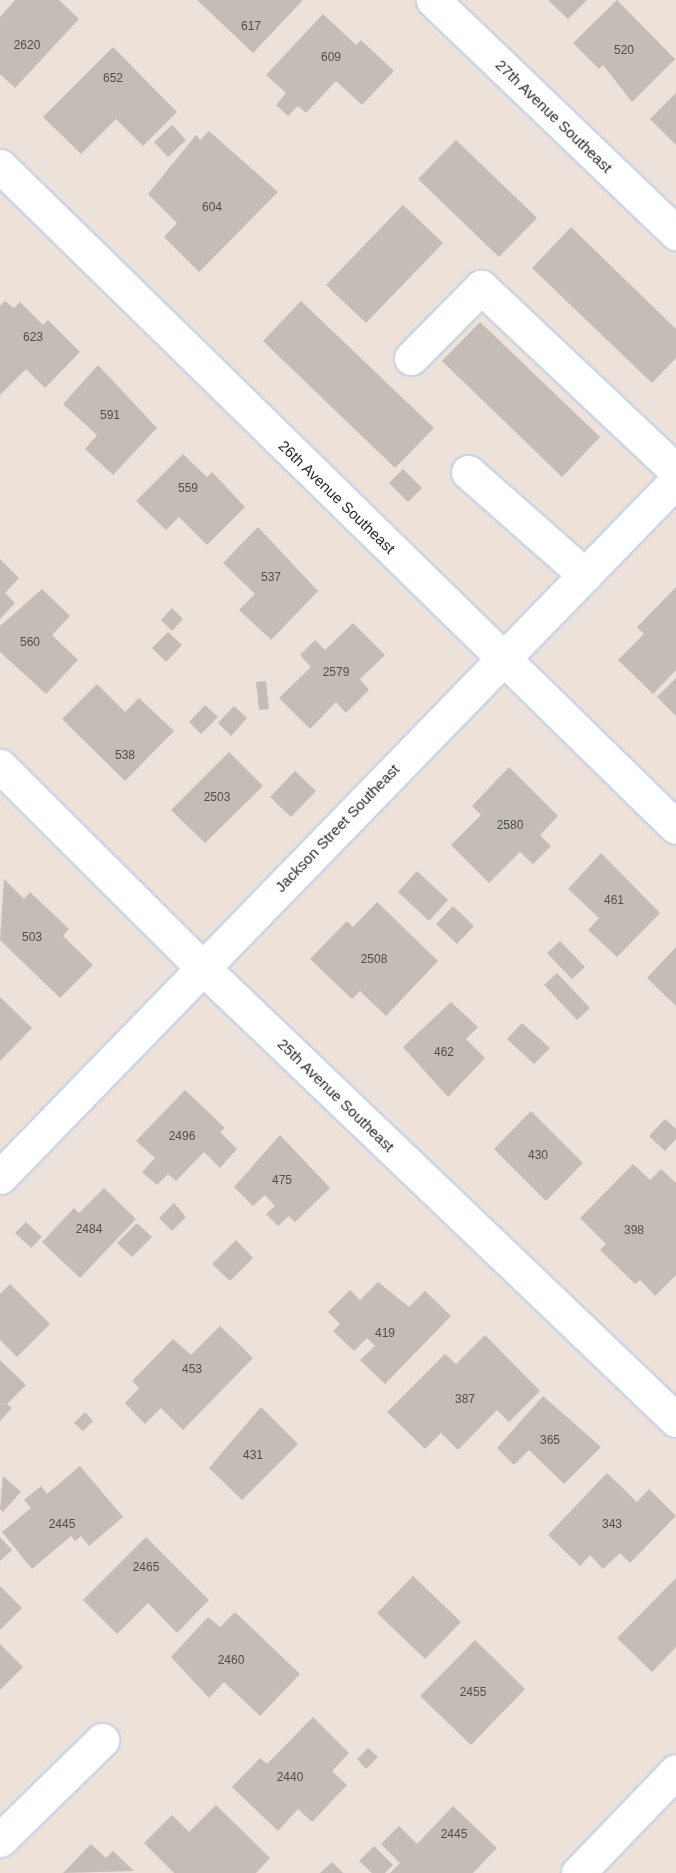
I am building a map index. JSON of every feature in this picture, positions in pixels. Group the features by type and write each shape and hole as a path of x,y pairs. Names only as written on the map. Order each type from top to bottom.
{"street":[{"name":"27th Avenue Southeast","path":"433,0 676,233"},
{"name":"26th Avenue Southeast","path":"0,166 676,827"},
{"path":"411,358 481,287 676,471"},
{"path":"468,472 585,575"},
{"name":"Jackson Street Southeast","path":"0,1177 676,481"},
{"name":"25th Avenue Southeast","path":"0,766 202,967 676,1420"},
{"path":"0,1840 102,1740"},
{"path":"578,1873 676,1771"}],"building":[{"path":"15,0 59,0 79,19 15,88 0,74 0,17"},
{"path":"197,0 303,0 253,53"},
{"path":"548,0 587,0 568,19"},
{"path":"617,0 675,59 632,102 603,65 599,69 573,43"},
{"path":"323,14 356,45 361,40 394,71 362,105 336,81 306,113 298,106 288,116 276,105 286,93 266,75"},
{"path":"113,47 177,112 143,146 116,119 81,154 43,117"},
{"path":"676,93 676,145 650,119"},
{"path":"172,125 186,140 168,157 154,142"},
{"path":"209,131 278,192 199,272 164,237 177,223 148,194 196,135 200,140"},
{"path":"456,140 537,218 499,257 418,179"},
{"path":"403,205 443,243 366,323 326,285"},
{"path":"571,227 676,329 676,358 652,383 532,268"},
{"path":"5,301 14,308 20,302 43,325 48,320 80,352 45,388 26,369 0,395 0,306"},
{"path":"301,301 434,428 395,468 263,341"},
{"path":"480,322 600,437 562,477 442,361"},
{"path":"98,365 157,428 113,475 85,449 97,435 63,404"},
{"path":"183,454 207,477 212,472 245,507 207,545 179,517 166,530 136,501"},
{"path":"403,469 422,488 408,502 389,483"},
{"path":"258,527 318,591 271,640 239,610 255,594 223,563"},
{"path":"0,559 19,578 5,593 15,603 0,619"},
{"path":"676,587 676,670 653,694 618,660 644,634 637,627"},
{"path":"42,589 70,616 52,635 78,660 46,694 0,652 0,626"},
{"path":"172,608 183,619 172,631 161,620"},
{"path":"353,623 385,655 360,679 369,690 346,713 336,702 310,729 279,698 311,667 300,655 315,640 325,650"},
{"path":"168,632 182,645 166,662 152,648"},
{"path":"676,678 676,716 657,697"},
{"path":"266,681 269,709 259,710 256,682"},
{"path":"97,684 125,712 139,698 174,731 125,781 62,719"},
{"path":"205,705 218,717 201,734 189,722"},
{"path":"234,706 247,718 231,736 218,723"},
{"path":"229,752 263,786 205,843 171,810"},
{"path":"509,767 558,816 540,835 551,846 533,864 520,852 489,883 451,845 481,815 472,806"},
{"path":"295,771 316,791 291,817 270,797"},
{"path":"601,853 660,913 617,957 588,930 599,918 568,889"},
{"path":"417,871 448,900 429,921 398,892"},
{"path":"4,879 24,899 30,892 69,929 63,936 93,965 60,998 0,940"},
{"path":"377,902 438,961 386,1016 360,991 352,999 310,959 347,921 353,927"},
{"path":"453,906 474,926 457,944 436,924"},
{"path":"560,941 585,967 572,979 547,953"},
{"path":"676,947 676,1006 647,978"},
{"path":"557,973 590,1008 577,1020 544,985"},
{"path":"0,997 32,1028 0,1061"},
{"path":"451,1002 478,1027 466,1039 485,1058 448,1097 403,1047"},
{"path":"522,1023 550,1048 534,1064 507,1039"},
{"path":"185,1090 225,1128 220,1132 237,1149 220,1168 204,1152 176,1181 168,1174 157,1185 142,1172 155,1158 136,1141"},
{"path":"531,1111 583,1163 546,1201 494,1149"},
{"path":"665,1119 676,1129 676,1139 665,1151 649,1136"},
{"path":"280,1135 330,1188 295,1222 289,1216 278,1226 266,1214 275,1206 265,1195 253,1206 234,1187"},
{"path":"633,1164 650,1180 661,1169 676,1183 676,1275 655,1296 640,1280 635,1284 600,1250 606,1244 580,1218"},
{"path":"104,1188 136,1219 80,1278 42,1242 74,1208 79,1213"},
{"path":"174,1203 186,1217 172,1231 159,1218"},
{"path":"26,1222 42,1237 31,1248 15,1233"},
{"path":"137,1223 152,1237 132,1257 117,1243"},
{"path":"236,1240 253,1258 230,1281 212,1264"},
{"path":"378,1282 409,1307 425,1291 451,1316 385,1384 360,1360 375,1346 367,1338 354,1351 333,1331 340,1324 328,1312 350,1290 360,1300"},
{"path":"10,1284 50,1324 17,1357 0,1340 0,1294"},
{"path":"220,1326 253,1358 183,1430 161,1408 145,1424 125,1403 139,1388 132,1381 173,1339 191,1355"},
{"path":"485,1335 540,1391 509,1422 497,1410 458,1450 441,1433 425,1449 387,1412 445,1354 456,1364"},
{"path":"0,1360 26,1385 7,1404 12,1408 0,1421"},
{"path":"543,1396 601,1447 564,1484 529,1450 514,1465 497,1448"},
{"path":"261,1407 298,1444 242,1500 209,1468"},
{"path":"85,1412 93,1421 83,1431 74,1423"},
{"path":"80,1466 123,1517 89,1546 81,1536 75,1541 71,1536 32,1569 2,1532 31,1508 24,1500 41,1486 47,1494"},
{"path":"607,1473 637,1502 649,1489 676,1516 630,1563 620,1553 603,1569 590,1555 580,1566 548,1535"},
{"path":"3,1476 21,1492 3,1512 0,1509"},
{"path":"0,1537 12,1550 0,1561"},
{"path":"146,1537 209,1600 177,1633 148,1603 117,1634 83,1600"},
{"path":"413,1576 461,1622 425,1659 377,1613"},
{"path":"676,1578 676,1647 652,1672 617,1638"},
{"path":"0,1586 22,1608 0,1630"},
{"path":"235,1612 300,1674 260,1716 224,1682 209,1698 171,1657 208,1617 220,1627"},
{"path":"475,1640 525,1689 471,1745 420,1696"},
{"path":"0,1644 23,1667 0,1690"},
{"path":"313,1717 349,1753 332,1771 347,1785 312,1822 298,1809 278,1831 232,1787 260,1758 267,1764"},
{"path":"368,1748 378,1757 366,1769 357,1759"},
{"path":"216,1805 270,1858 256,1873 174,1873 144,1843 172,1815 189,1832"},
{"path":"453,1806 497,1848 473,1873 390,1873 400,1863 381,1844 399,1826 417,1844"},
{"path":"91,1844 106,1858 113,1851 134,1871 63,1873"},
{"path":"374,1846 393,1865 385,1873 372,1873 359,1861"},
{"path":"332,1862 343,1873 320,1873"}]}
